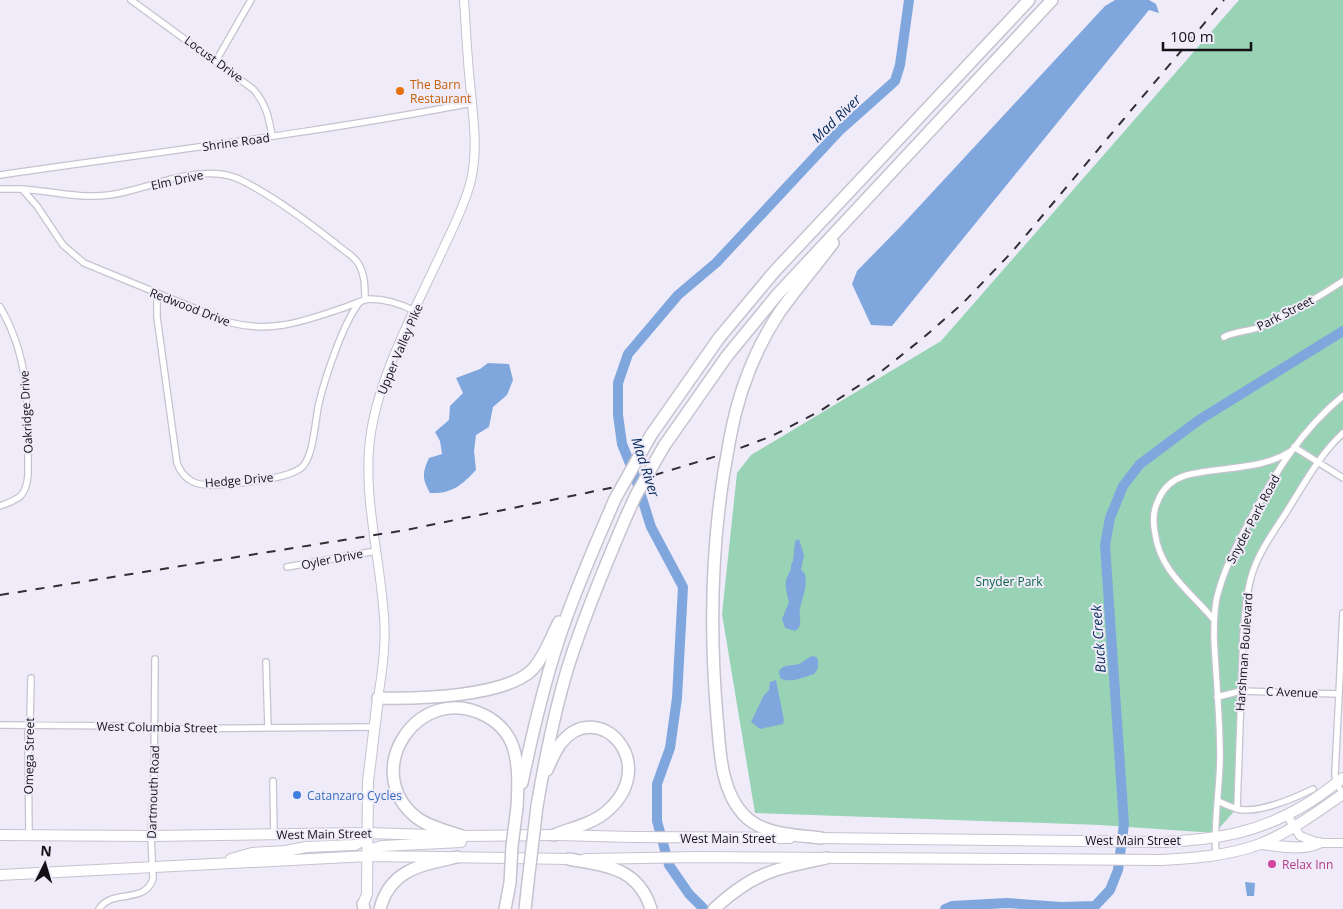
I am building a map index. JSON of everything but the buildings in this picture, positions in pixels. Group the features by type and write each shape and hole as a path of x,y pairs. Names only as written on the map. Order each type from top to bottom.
{"highway":[{"path":"378,698 410,698 480,692 506,686 524,677 532,670 543,654 585,568 615,499 651,435 719,338 774,272 1029,0"},
{"path":"525,909 537,806 548,743 568,668 592,599 626,516 664,446 707,383 752,324 880,183 1052,0"},
{"path":"821,838 777,832 759,826 750,820 737,806 727,785 719,737 713,631 715,556 724,472 733,421 746,380 766,336 798,287 880,183"},
{"path":"517,807 536,718 549,672 585,568"},
{"path":"462,836 422,821 409,810 398,792 394,773 396,755 409,728 423,716 442,709 460,708 480,712 506,732 514,749 518,779 517,807 507,909"},
{"path":"537,806 551,760 560,744 571,734 585,728 601,730 613,735 623,746 629,762 628,778 613,806 597,819 554,835"},
{"path":"380,909 388,889 404,873 420,866 457,858"},
{"path":"714,909 743,884 769,871 826,858"},
{"path":"569,859 612,867 624,872 639,885 651,909"},
{"path":"528,882 529,909"}],"main road":[{"name":"Upper Valley Pike","path":"361,907 368,894 368,782 378,698"},
{"name":"West Main Street","path":"0,835 151,836 368,833 462,836 554,835 1166,842 1230,836 1259,827 1307,804 1340,780"},
{"name":"West Main Street","path":"0,875 368,856 569,859 700,857 1149,859 1216,855 1260,844 1294,828 1343,794"},
{"path":"199,864 236,858 252,853 278,852 306,847 355,845 364,840 368,833"},
{"path":"368,856 376,848 382,846 470,842 498,836"},
{"path":"1260,844 1312,846 1320,843"}],"street":[{"name":"Locust Drive","path":"131,0 247,83 259,95 266,108 272,136"},
{"path":"216,61 252,0"},
{"name":"Upper Valley Pike","path":"378,698 383,664 385,629 369,485 371,435 375,411 385,380 454,226 470,184 475,146 464,0"},
{"name":"Shrine Road","path":"0,175 394,118 472,102"},
{"name":"Elm Drive","path":"22,189 93,196 122,193 192,175 232,176 254,187 353,257 362,270 366,287 362,301"},
{"path":"0,189 22,189"},
{"name":"Redwood Drive","path":"22,189 37,206 63,245 75,256 98,270 228,322 261,328 297,323 362,301 380,300 394,302 415,311"},
{"name":"Park Street","path":"1224,337 1234,333 1245,332 1274,320 1343,281"},
{"name":"Hedge Drive","path":"157,294 157,317 178,463 180,470 188,480 198,484 211,485 281,476 294,472 305,464 323,387 351,315 362,301"},
{"name":"Oakridge Drive","path":"0,307 16,340 24,372 28,411 28,475 27,486 22,495 15,501 0,506"},
{"name":"Snyder Park Road","path":"1216,855 1214,838 1220,757 1214,620 1217,596 1229,561 1256,509 1293,448 1313,424 1343,396"},
{"name":"Harshman Boulevard","path":"1238,809 1245,613 1252,573 1275,531 1318,462 1327,449 1343,433"},
{"path":"1293,448 1343,478"},
{"name":"Snyder Park Road","path":"1214,620 1176,581 1158,549 1154,528 1157,501 1166,488 1179,478 1257,464 1278,457 1293,448"},
{"name":"Oyler Drive","path":"287,567 376,550"},
{"path":"1343,613 1335,774 1340,780 1343,794"},
{"name":"Dartmouth Road","path":"99,909 104,902 109,900 138,895 151,886 153,879 151,836 155,729 155,659"},
{"path":"266,662 268,728"},
{"name":"Omega Street","path":"29,835 31,678"},
{"name":"C Avenue","path":"1217,697 1241,691 1339,694"},
{"name":"West Columbia Street","path":"0,725 134,726 155,729 374,727"},
{"path":"273,781 274,834"},
{"path":"1218,801 1238,809 1254,808 1278,803 1313,789"},
{"path":"1287,815 1300,836 1320,843 1343,843"}],"green space":[{"name":"Snyder Park","path":"1239,0 1343,0 1343,439 1318,462 1256,564 1243,636 1237,808 1215,833 1100,825 755,813 722,614 737,473 751,455 941,341"}],"water":[{"path":"1115,0 1149,0 1156,4 1159,13 1149,10 892,326 871,325 852,284 857,271 1105,6"},
{"path":"488,363 509,364 513,380 507,395 493,407 489,427 476,435 474,451 476,470 456,488 444,492 430,493 425,484 424,472 429,458 442,454 440,441 435,432 449,420 450,406 463,393 456,378 480,369"},
{"path":"799,539 804,555 801,570 805,574 806,583 800,609 800,625 795,631 785,628 782,619 789,602 786,580 793,561 795,541"},
{"path":"812,656 817,657 818,661 818,668 814,674 792,680 780,678 779,671 781,669 801,663"},
{"path":"776,680 784,720 783,724 760,729 751,722 764,695 769,690 770,682"},
{"path":"1245,882 1255,883 1254,896 1247,896"}],"waterway":[{"name":"Mad River","path":"704,909 689,894 669,865 657,821 657,784 670,748 677,698 683,587 651,527 635,476 622,444 618,415 618,383 628,354 678,295 716,263 839,131 895,81 900,65 909,0"},
{"name":"Buck Creek","path":"945,909 952,906 1007,903 1061,907 1095,906 1110,890 1118,870 1124,824 1105,545 1110,518 1123,486 1140,464 1199,420 1343,331"}],"railway":[{"path":"0,595 406,530 615,487 727,453 772,436 820,411 883,370 962,304 1011,253 1224,0"}],"place":[{"name":"The Barn Restaurant","path":"400,91"},
{"name":"Catanzaro Cycles","path":"297,795"},
{"name":"Relax Inn","path":"1272,864"}]}
